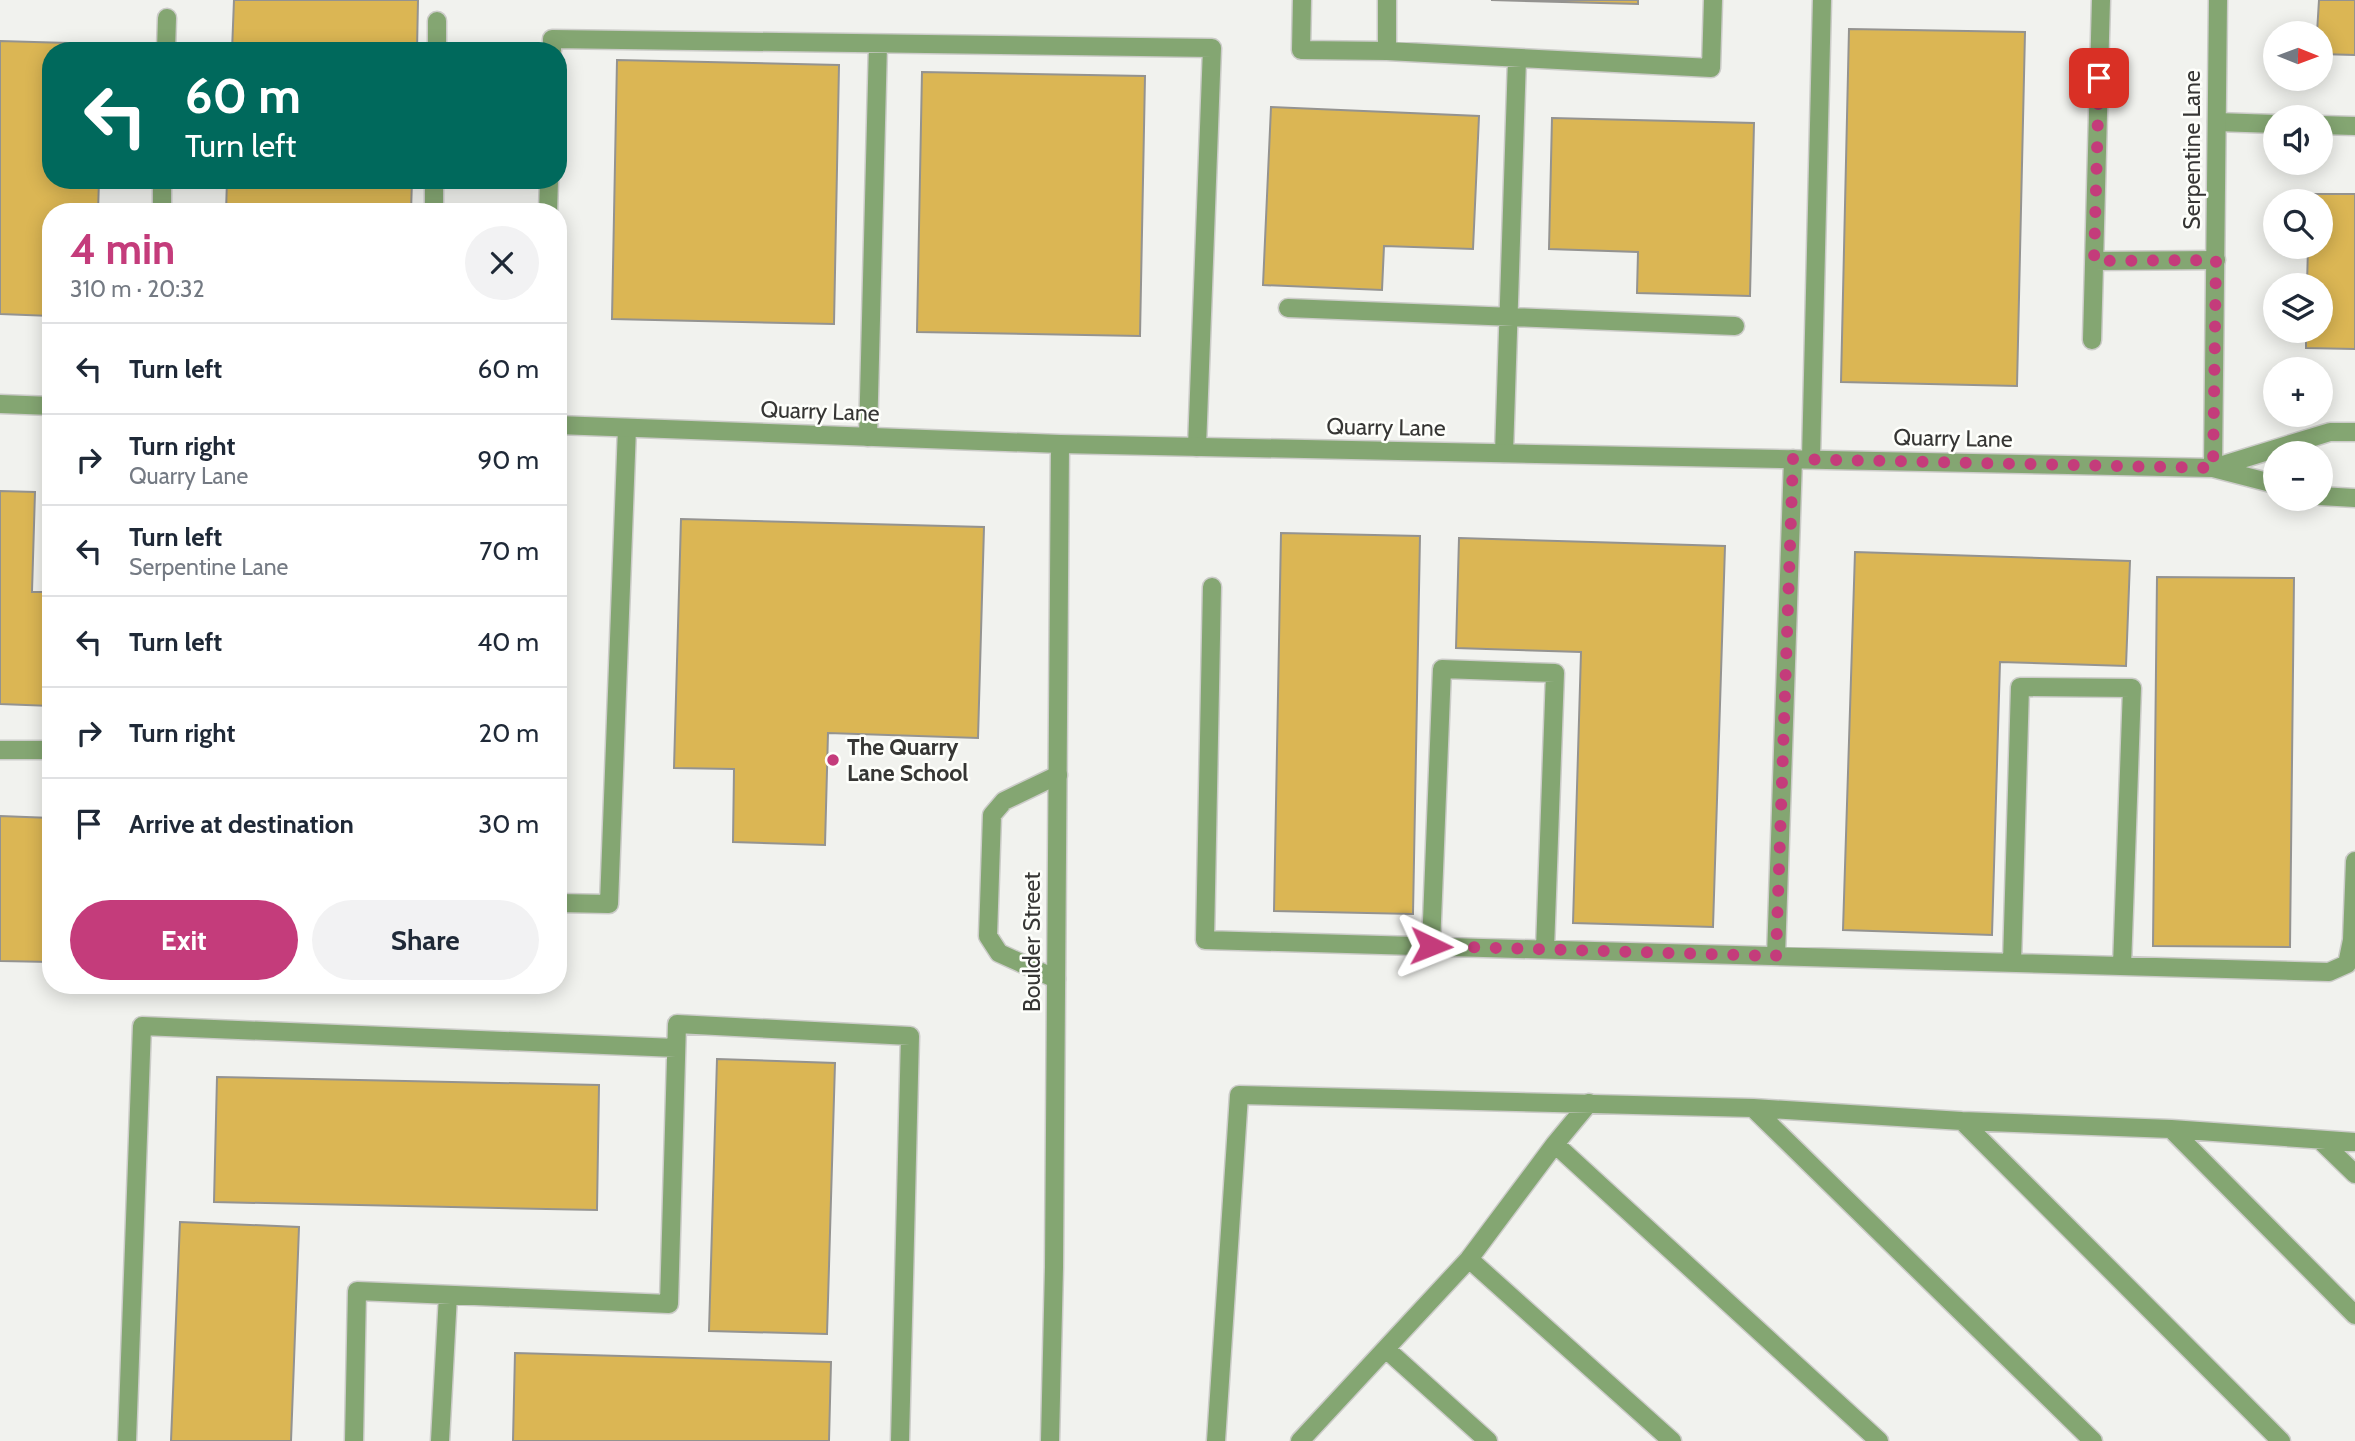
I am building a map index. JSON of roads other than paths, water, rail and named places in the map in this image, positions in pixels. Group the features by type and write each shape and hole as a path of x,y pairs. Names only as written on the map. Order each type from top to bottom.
{"street":[{"path":"1301,0 1301,50 1387,51 1711,68 1713,0"},
{"path":"1387,51 1388,0"},
{"path":"1776,956 1822,0"},
{"path":"2092,340 2101,0"},
{"name":"Serpentine Lane","path":"2213,468 2218,0"},
{"path":"166,42 167,18"},
{"path":"437,21 437,42"},
{"path":"552,42 552,39 1212,48 1197,447"},
{"path":"868,437 878,44"},
{"path":"1504,453 1517,59"},
{"path":"2217,122 2263,124"},
{"path":"2333,125 2355,126"},
{"path":"2094,261 2216,260"},
{"path":"1288,309 1735,326"},
{"path":"0,404 42,406"},
{"name":"Quarry Lane","path":"567,425 1060,444 2213,468 2263,481"},
{"path":"567,903 609,904 627,428"},
{"name":"Quarry Lane","path":"2213,468 2330,432 2355,432"},
{"name":"Boulder Street","path":"1050,1441 1054,1267 1060,444"},
{"path":"2333,497 2355,498"},
{"path":"1212,587 1205,940 2329,972 2347,964 2352,940 2355,861"},
{"path":"1431,946 1442,669 1555,673 1545,950"},
{"path":"2012,963 2020,687 2132,688 2122,966"},
{"path":"0,750 42,750"},
{"path":"1056,979 999,953 988,936 992,815 1004,801 1058,775"},
{"path":"354,1441 357,1291 669,1304 677,1024 910,1036 900,1441"},
{"path":"127,1441 142,1026 676,1048"},
{"path":"1216,1441 1239,1095 1753,1108 1962,1121 2171,1129 2355,1142"},
{"path":"1300,1441 1469,1259 1589,1102"},
{"path":"1753,1108 2093,1441"},
{"path":"1962,1121 2281,1441"},
{"path":"2171,1129 2355,1315"},
{"path":"2321,1141 2355,1174"},
{"path":"1555,1144 1879,1441"},
{"path":"1469,1259 1672,1441"},
{"path":"440,1441 448,1294"},
{"path":"1385,1349 1488,1441"}],"place":[{"name":"The Quarry Lane School","path":"833,760"}]}
